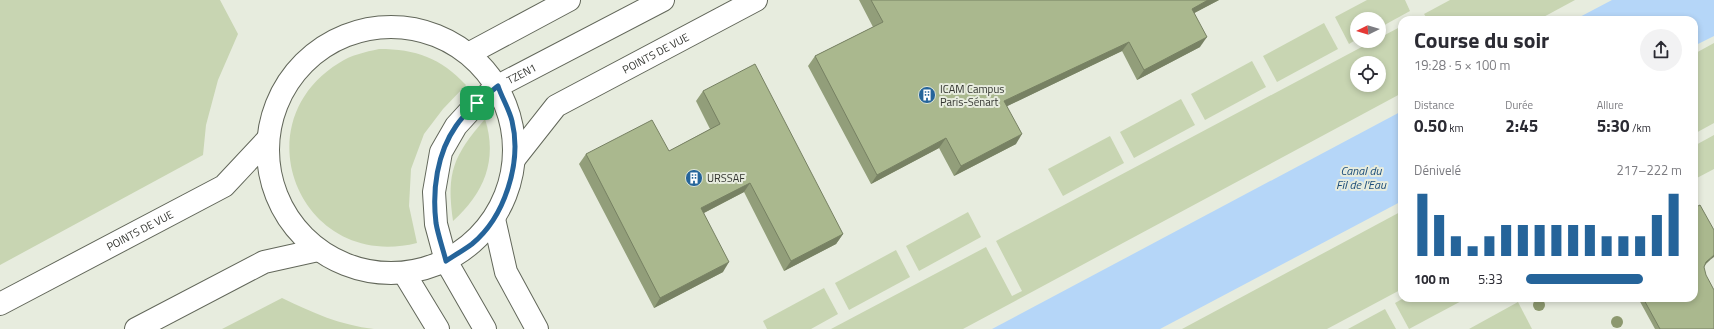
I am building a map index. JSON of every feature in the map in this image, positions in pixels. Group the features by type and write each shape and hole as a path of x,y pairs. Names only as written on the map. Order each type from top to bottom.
{"street":[{"path":"470,53 569,0"},
{"name":"TZEN1","path":"485,329 446,261 436,224 434,192 442,152 456,126 477,103 498,86 663,0"},
{"name":"POINTS DE VUE","path":"515,158 556,106 756,0"},
{"path":"399,25 436,34 470,53 498,86 512,121 515,158 508,190 494,219 473,243 446,261 426,269 404,273 374,273 361,270 344,265 318,250 289,220 271,182 267,140 276,102 296,69 325,44 361,29 399,25"},
{"name":"POINTS DE VUE","path":"0,304 224,186 267,140"},
{"path":"494,219 506,272 537,329"},
{"path":"136,329 264,262 318,250"},
{"path":"404,273 438,329"}],"green space":[{"path":"0,0 220,0 238,34 218,80 206,125 203,155 0,265"},
{"path":"1367,0 1405,0 1410,11 1398,16 1398,18 1386,24 1386,12 1350,12 1349,44 1335,17"},
{"path":"1450,0 1575,0 1545,16 1425,16 1424,14"},
{"path":"1324,23 1338,49 1277,82 1263,56"},
{"path":"1398,28 1398,95 963,329 831,329 986,247 1012,296 1022,291 996,241 1360,48 1386,48 1386,34"},
{"path":"1714,43 1714,123 1698,132 1698,52"},
{"path":"379,49 405,51 427,57 447,68 466,85 443,109 424,134 411,169 409,206 417,243 376,246 342,236 315,215 297,187 290,154 293,121 309,89 344,60 358,54"},
{"path":"1252,61 1266,87 1205,120 1191,94"},
{"path":"1181,99 1195,125 1134,158 1120,132"},
{"path":"485,119 489,134 490,148 486,175 473,199 453,221 451,190 454,166 466,144"},
{"path":"1714,135 1714,169 1698,177 1698,144"},
{"path":"1110,136 1124,163 1063,196 1048,169"},
{"path":"968,212 981,237 919,271 906,246"},
{"path":"1398,213 1398,291 1327,329 1182,329"},
{"path":"896,250 910,277 849,310 835,283"},
{"path":"824,288 838,314 811,329 767,329 763,321"},
{"path":"282,298 327,318 350,325 374,329 222,329"},
{"path":"1398,301 1460,302 1409,329 1395,303"},
{"path":"1518,302 1532,329 1469,329"},
{"path":"1385,309 1396,329 1348,329"}],"water":[{"path":"1612,0 1714,0 1714,36 1698,44 1698,16 1582,16"},
{"name":"Canal du Fil de l'Eau","path":"1398,113 1398,203 1160,329 992,329"}],"building":[{"name":"ICAM Campus Paris-Sénart","path":"871,0 1208,0 1192,9 1207,37 1144,70 1129,42 1004,101 1022,134 961,166 946,138 877,175 815,56 883,22"},
{"name":"URSSAF","path":"755,64 843,234 791,261 750,183 701,208 729,262 660,298 586,154 652,120 669,151 720,124 703,91"},
{"path":"1700,205 1714,230 1714,255 1706,262 1704,267 1706,275 1714,290 1714,329 1660,329 1645,302 1698,302 1698,206"}],"place":[{"name":"ICAM Campus Paris-Sénart","path":"927,95"},
{"name":"URSSAF","path":"694,178"}],"route":[{"path":"498,86 512,121 515,158 508,190 494,219 473,243 446,261 436,224 434,192 442,152 456,126 477,103 498,86"}]}
